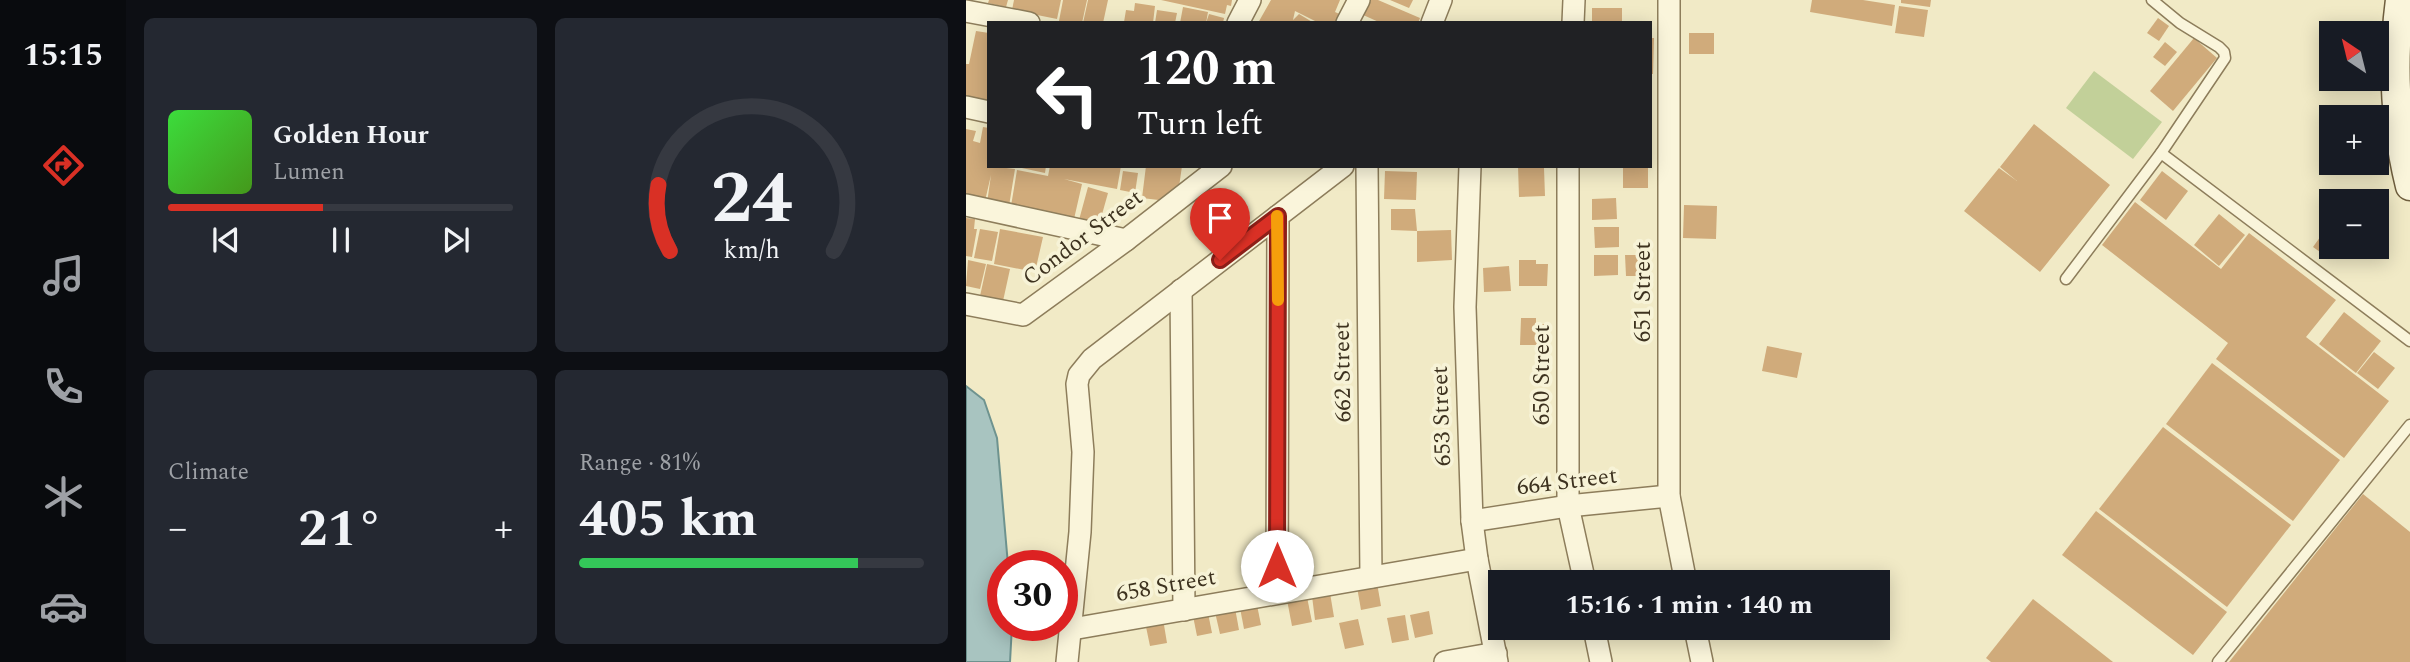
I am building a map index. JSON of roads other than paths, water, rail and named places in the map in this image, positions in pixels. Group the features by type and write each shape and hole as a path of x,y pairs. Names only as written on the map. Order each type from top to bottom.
{"main road":[{"path":"2400,0 2396,32 2396,70 2402,139 2410,186"}],"street":[{"path":"1239,21 1250,0"},
{"path":"1348,21 1359,0"},
{"path":"1433,21 1441,0"},
{"path":"1573,21 1574,0"},
{"name":"651 Street","path":"1669,0 1669,496 1683,570"},
{"path":"966,11 1019,21"},
{"path":"966,107 987,112"},
{"name":"Condor Street","path":"966,304 1023,315 1218,168"},
{"path":"1078,556 1083,452 1077,384 1079,375 1092,359 1340,168"},
{"name":"662 Street","path":"1367,168 1371,577"},
{"name":"653 Street","path":"1470,168 1465,307 1472,521 1497,657"},
{"name":"650 Street","path":"1568,168 1568,506 1582,570"},
{"path":"966,205 1126,240"},
{"path":"1277,593 1278,216"},
{"path":"1181,290 1184,610"},
{"name":"664 Street","path":"1472,521 1568,506 1669,496"},
{"name":"658 Street","path":"1078,628 1477,559"},
{"path":"1596,640 1601,662"},
{"path":"1697,640 1702,662"},
{"path":"1067,662 1070,641"},
{"path":"1445,662 1497,657"}],"lane":[{"path":"2066,279 2161,153 2225,58 2219,47 2180,23 2152,0"},
{"path":"2161,153 2410,341"},
{"path":"2218,662 2410,425"}],"water":[{"path":"966,386 984,400 997,438 1007,550 987,550 987,641 1011,641 1010,662 966,662"}]}
